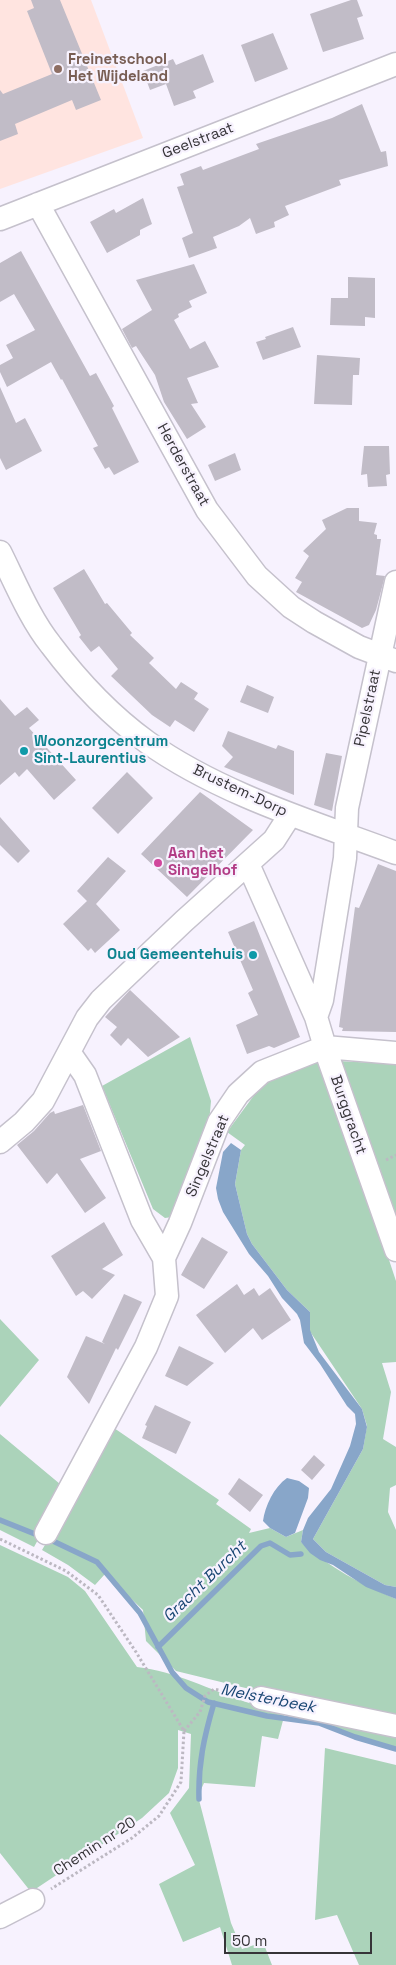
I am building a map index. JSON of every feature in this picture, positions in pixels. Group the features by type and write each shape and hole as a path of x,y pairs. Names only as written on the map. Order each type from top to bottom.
{"street":[{"name":"Geelstraat","path":"0,219 396,64"},
{"name":"Herderstraat","path":"38,204 208,510 234,547 257,576 291,607 359,647 388,658"},
{"name":"Brustem-Dorp","path":"0,552 50,644 106,709 148,742 178,762 238,792 290,815 396,853"},
{"name":"Pipelstraat","path":"347,834 347,808 388,658 396,582"},
{"path":"0,1142 24,1122 42,1100 87,1018 101,1000 184,921 274,840 290,815"},
{"path":"316,1017 322,1000 345,858 347,834"},
{"path":"248,864 316,1017 325,1047 396,1053"},
{"name":"Singelstraat","path":"164,1258 220,1122 238,1094 262,1072 325,1047"},
{"name":"Burggracht","path":"325,1047 396,1250"},
{"name":"Singelstraat","path":"46,1533 146,1347 167,1296 164,1258 142,1220 85,1075 69,1052"},
{"path":"261,1698 396,1726"},
{"path":"0,1917 33,1900"}],"path":[{"path":"0,1539 66,1571 98,1595 136,1652 184,1731 200,1712 205,1696 214,1689 261,1698"},
{"name":"Chemin nr 20","path":"33,1900 132,1838 159,1816 181,1782 184,1731"}],"shaded area":[{"name":"Freinetschool Het Wijdeland","path":"0,0 91,0 143,138 0,189"}],"green space":[{"path":"190,1037 211,1101 209,1123 172,1217 165,1218 153,1209 102,1086"},
{"path":"322,1058 396,1281 396,1362 382,1363 391,1392 383,1439 396,1447 396,1485 390,1488 388,1512 396,1530 396,1587 385,1585 326,1552 313,1539 363,1449 367,1426 362,1409 309,1330 310,1312 287,1290 252,1244 247,1234 235,1184 241,1150 245,1145 227,1132 266,1079"},
{"path":"338,1061 396,1064 396,1233"},
{"path":"0,1319 39,1360 0,1407"},
{"path":"114,1428 219,1500 216,1504 251,1529 249,1533 270,1528 286,1537 303,1530 301,1542 311,1551 334,1567 371,1588 396,1599 396,1718 266,1693 176,1671 146,1641 143,1610 105,1574 95,1585 68,1565 42,1550"},
{"path":"0,1434 66,1489 34,1547 0,1530"},
{"path":"0,1545 68,1577 85,1591 137,1667 165,1672 264,1708 396,1733 396,1747 362,1738 321,1721 285,1713 278,1739 262,1736 255,1787 204,1783 198,1796 231,1923 242,1949 263,1942 272,1965 232,1965 220,1927 183,1942 159,1884 195,1865 170,1813 189,1788 191,1734 178,1730 178,1768 169,1793 142,1818 31,1892 0,1853"},
{"path":"325,1748 396,1765 396,1965 359,1965 337,1915 315,1920"}],"water":[{"path":"231,1143 241,1150 235,1184 247,1234 252,1244 287,1290 310,1312 310,1330 319,1352 362,1409 367,1427 363,1449 313,1539 326,1552 385,1585 396,1587 396,1599 366,1587 333,1565 320,1560 310,1553 301,1542 308,1518 331,1489 350,1446 356,1424 355,1414 347,1406 304,1343 300,1320 297,1314 282,1298 268,1276 249,1254 223,1212 216,1188 223,1152"},
{"path":"287,1478 299,1481 309,1488 308,1498 295,1533 286,1537 270,1528 263,1521 271,1497 278,1486"}],"building":[{"path":"31,0 60,0 101,100 76,110 72,100 15,124 18,134 0,141 0,90 3,94 52,74 27,11 34,8"},
{"path":"351,0 357,0 363,16 357,18 364,39 323,52 310,14"},
{"path":"273,33 288,69 255,82 241,45"},
{"path":"203,54 214,82 193,91 196,98 174,106 166,84 150,90 143,71 173,59 176,65"},
{"path":"362,104 381,152 386,151 388,166 339,180 341,185 285,206 289,215 274,222 275,227 256,234 250,218 239,226 213,237 217,248 189,258 182,238 193,233 177,187 184,185 180,174 201,166 203,170 259,149 256,144 332,118"},
{"path":"143,198 152,224 140,230 140,235 107,253 90,222 114,209 116,213"},
{"path":"21,251 90,376 96,373 114,406 112,408 139,462 114,475 109,467 105,469 93,448 98,446 51,362 7,387 0,372 0,365 13,358 6,345 35,330 14,294 0,302 0,263"},
{"path":"194,264 207,293 189,301 192,307 178,314 179,317 174,320 190,349 205,341 219,367 187,378 198,403 191,404 206,427 187,439 164,402 155,375 136,346 132,348 122,329 152,310 136,280"},
{"path":"348,277 375,278 375,318 365,317 365,326 330,325 331,298 348,298"},
{"path":"293,327 301,347 263,360 256,342"},
{"path":"317,355 360,358 359,375 353,375 352,405 314,404"},
{"path":"0,387 16,423 25,418 42,451 6,470 0,458"},
{"path":"364,446 389,446 390,474 386,475 387,486 368,487 367,474 361,475"},
{"path":"235,453 241,470 215,481 208,465"},
{"path":"347,508 359,508 359,521 377,523 374,534 377,535 377,539 381,539 376,575 385,576 376,610 369,625 362,628 296,592 302,582 295,578 309,556 303,551 326,529 322,520"},
{"path":"84,569 105,604 107,603 132,633 130,635 154,658 149,663 176,689 181,682 198,693 194,699 209,709 194,732 175,720 170,727 152,715 111,676 118,669 99,646 91,652 79,637 81,635 53,588"},
{"path":"247,685 274,697 268,713 240,702"},
{"name":"Woonzorgcentrum Sint-Laurentius","path":"0,699 15,716 27,707 39,720 29,728 76,780 54,800 27,769 19,777 15,772 0,785"},
{"path":"228,731 276,749 278,745 294,751 294,795 224,767 233,757 222,746"},
{"path":"326,753 342,756 332,811 314,805"},
{"path":"127,772 153,798 118,834 92,808"},
{"path":"200,792 253,830 187,897 141,854"},
{"path":"0,817 30,851 18,863 0,845"},
{"path":"108,857 126,871 96,904 120,930 95,953 91,948 88,951 63,924 87,901 77,891"},
{"path":"378,864 396,871 396,1032 342,1031 343,1028 339,1027 355,907 359,908"},
{"path":"254,921 300,1037 274,1048 269,1046 247,1054 236,1025 258,1015 248,993 253,990 228,932"},
{"path":"130,990 180,1037 148,1057 128,1038 121,1046 110,1035 117,1027 105,1017"},
{"path":"83,1105 101,1151 80,1159 106,1198 85,1213 57,1173 47,1184 17,1145 34,1131 50,1113 54,1111 55,1114"},
{"path":"104,1222 123,1255 102,1269 115,1275 92,1299 83,1291 76,1296 51,1256"},
{"path":"202,1237 228,1252 204,1289 181,1275"},
{"path":"237,1284 244,1295 254,1288 259,1296 270,1288 291,1320 262,1340 253,1328 225,1353 196,1315"},
{"path":"124,1294 142,1302 118,1350 116,1348 89,1404 67,1377 86,1336 105,1344 102,1342"},
{"path":"179,1346 214,1363 187,1386 165,1376"},
{"path":"155,1405 191,1422 176,1454 142,1438 147,1426 145,1425"},
{"path":"314,1455 325,1465 312,1480 301,1470"},
{"path":"239,1478 263,1495 250,1512 228,1494"}],"waterway":[{"name":"Melsterbeek","path":"0,1520 55,1542 97,1562 140,1613 172,1672 186,1688 208,1702 267,1716 319,1723 355,1737 396,1749"},
{"name":"Gracht Burcht","path":"158,1647 261,1546 270,1543 290,1555 301,1554"},
{"path":"199,1799 202,1751 214,1703"}],"place":[{"name":"Freinetschool Het Wijdeland","path":"58,69"},
{"name":"Woonzorgcentrum Sint-Laurentius","path":"24,751"},
{"name":"Aan het Singelhof","path":"158,863"},
{"name":"Oud Gemeentehuis","path":"253,955"}]}
